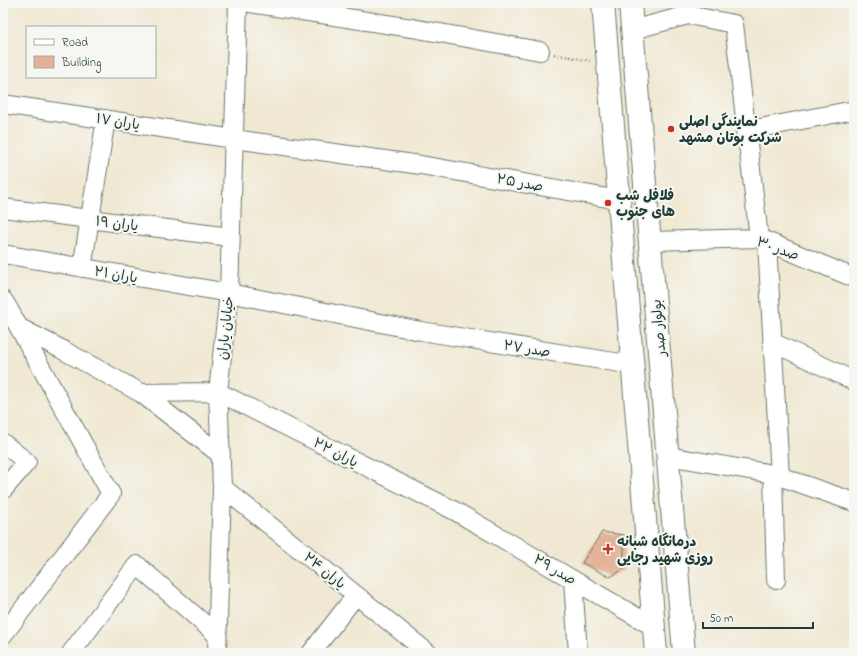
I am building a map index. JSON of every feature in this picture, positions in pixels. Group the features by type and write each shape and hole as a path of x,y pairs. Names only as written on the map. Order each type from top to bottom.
{"main road":[{"name":"بولوار صدر","path":"604,3 656,653"},
{"name":"بولوار صدر","path":"630,3 684,653"}],"street":[{"name":"خیابان یاران","path":"217,653 222,487 218,392 229,293 238,3"},
{"path":"250,3 412,28 540,51"},
{"path":"632,30 688,15 734,24 745,131 763,240 772,342 777,476 776,580"},
{"name":"یاران ۱۷","path":"3,104 234,139 421,165"},
{"path":"745,131 854,110"},
{"path":"82,268 106,120"},
{"name":"صدر ۲۵","path":"421,165 619,200"},
{"name":"یاران ۱۹","path":"3,208 230,237"},
{"name":"صدر ۳۰","path":"650,241 763,240 854,278"},
{"name":"یاران ۲۱","path":"3,254 229,293 421,331"},
{"path":"3,300 20,328 111,494 3,635"},
{"path":"20,328 141,393 221,455"},
{"name":"صدر ۲۷","path":"421,331 633,365"},
{"path":"772,342 854,381"},
{"path":"141,393 218,392"},
{"name":"یاران ۲۲","path":"218,392 455,511"},
{"path":"3,443 27,462 3,490"},
{"path":"668,456 777,476 854,502"},
{"name":"یاران ۲۴","path":"222,487 428,653"},
{"name":"صدر ۲۹","path":"455,511 654,627"},
{"path":"71,653 137,565 218,635"},
{"path":"573,580 578,653"},
{"path":"311,653 356,595"}],"path":[{"path":"540,51 608,64"}],"building":[{"name":"درمانگاه شبانه روزی شهید رجایی","path":"602,532 624,535 624,569 610,577 582,563"}],"place":[{"name":"نمایندگی اصلی شرکت بوتان مشهد","path":"671,129"},
{"name":"فلافل شب های جنوب","path":"608,203"},
{"name":"درمانگاه شبانه روزی شهید رجایی","path":"608,549"}]}
